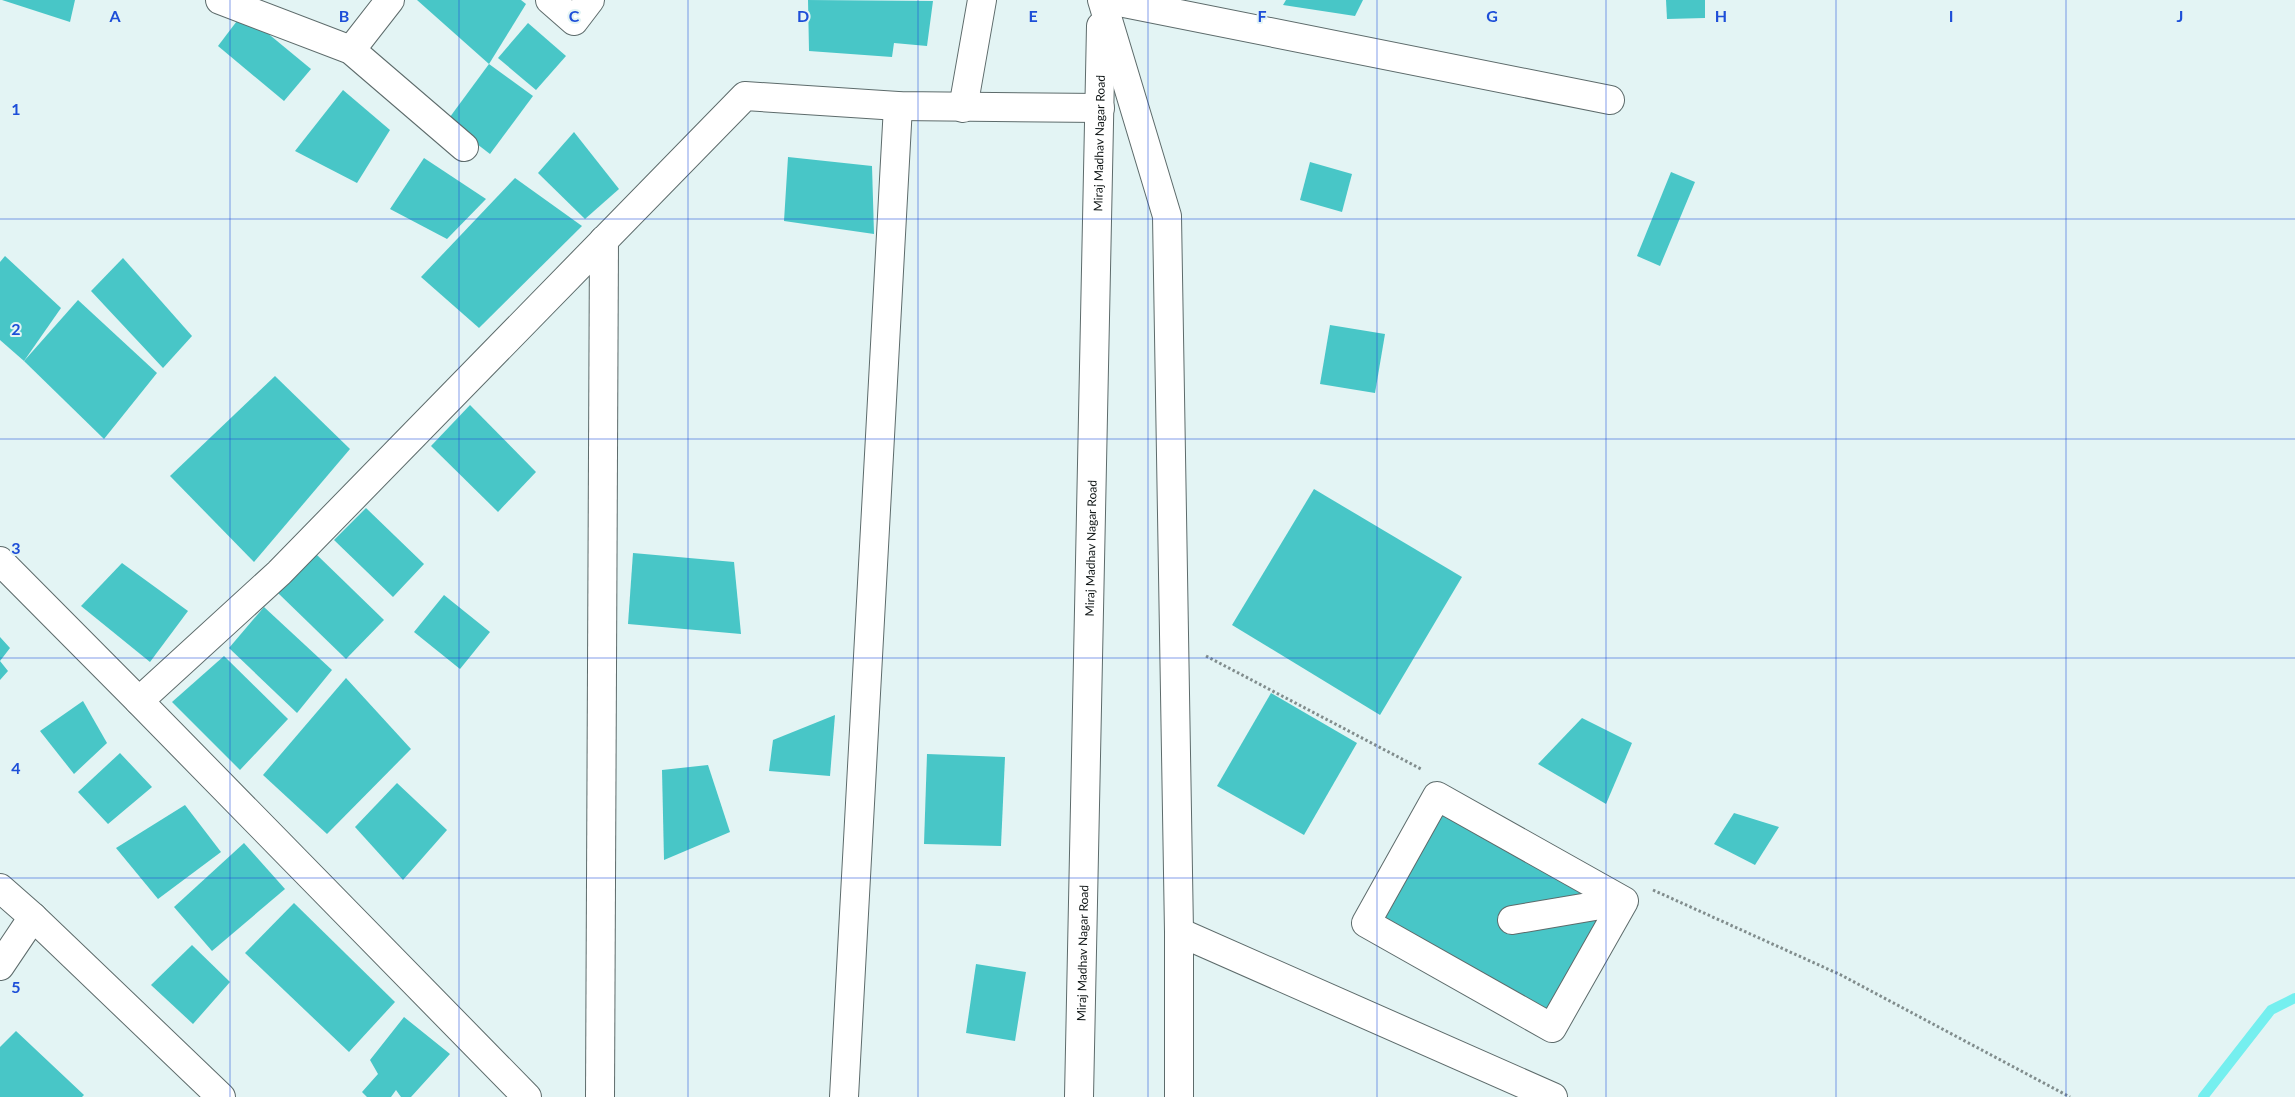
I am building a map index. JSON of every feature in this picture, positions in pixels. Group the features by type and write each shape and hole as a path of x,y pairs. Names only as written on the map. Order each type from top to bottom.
{"street":[{"path":"220,0 351,50 464,147"},
{"path":"351,50 390,0"},
{"path":"550,0 574,21 590,0"},
{"path":"962,108 982,0"},
{"path":"1102,0 1167,216 1179,932 1178,1097"},
{"name":"Miraj Madhav Nagar Road","path":"1079,1097 1102,0"},
{"path":"1109,0 1610,100"},
{"path":"139,702 279,572 745,96 898,106 1100,108"},
{"path":"844,1097 898,106"},
{"path":"600,1097 604,240"},
{"path":"0,561 527,1097"},
{"path":"1437,796 1624,901 1552,1028 1366,923 1437,796"},
{"path":"0,888 34,917 221,1097"},
{"path":"1512,920 1624,901"},
{"path":"0,966 34,917"},
{"path":"1179,932 1553,1097"}],"path":[{"path":"1841,976 2070,1097"}],"building":[{"path":"2,0 75,0 70,22"},
{"path":"417,0 521,0 526,4 489,64"},
{"path":"808,0 933,1 927,46 894,43 892,57 809,51"},
{"path":"1286,0 1363,0 1355,16 1283,5"},
{"path":"1666,0 1705,0 1705,18 1667,19"},
{"path":"243,13 311,69 284,101 218,46"},
{"path":"528,23 566,56 536,90 498,58"},
{"path":"489,64 533,96 490,154 447,121"},
{"path":"343,90 390,130 357,183 295,151"},
{"path":"574,132 619,189 585,219 538,173"},
{"path":"788,157 872,166 874,234 784,221"},
{"path":"424,158 486,199 447,239 390,209"},
{"path":"1310,162 1352,174 1342,212 1300,200"},
{"path":"1671,172 1695,182 1660,266 1637,256"},
{"path":"515,178 582,226 479,328 421,277"},
{"path":"5,256 61,308 24,361 0,340 0,262"},
{"path":"123,258 192,336 163,368 91,291"},
{"path":"78,300 157,373 104,439 24,361"},
{"path":"1330,325 1385,334 1375,393 1320,384"},
{"path":"275,376 350,449 254,562 170,476"},
{"path":"470,405 536,472 498,512 431,446"},
{"path":"1314,489 1462,577 1380,715 1232,625"},
{"path":"366,508 424,564 393,597 334,540"},
{"path":"633,553 734,562 741,634 628,624"},
{"path":"316,554 384,620 346,659 278,593"},
{"path":"122,563 188,611 150,662 81,606"},
{"path":"444,595 490,632 460,669 414,632"},
{"path":"264,607 332,670 297,713 229,648"},
{"path":"0,637 10,648 0,661"},
{"path":"224,656 288,719 240,770 172,702"},
{"path":"0,661 8,671 0,680"},
{"path":"346,678 411,749 327,834 263,775"},
{"path":"1271,693 1357,743 1304,835 1217,786"},
{"path":"83,701 107,743 74,774 40,731"},
{"path":"835,715 830,776 769,771 773,740"},
{"path":"1582,718 1632,743 1606,804 1538,764"},
{"path":"120,753 152,787 108,824 78,792"},
{"path":"927,754 1005,757 1001,846 924,844"},
{"path":"708,765 730,832 664,860 662,770"},
{"path":"397,783 447,830 403,880 355,827"},
{"path":"1437,796 1624,901 1552,1028 1366,923"},
{"path":"185,805 221,852 158,899 116,848"},
{"path":"1734,813 1779,827 1755,865 1714,844"},
{"path":"244,843 285,889 212,951 174,907"},
{"path":"294,903 395,1002 349,1052 245,953"},
{"path":"192,945 230,982 193,1024 151,985"},
{"path":"976,964 1026,972 1015,1041 966,1033"},
{"path":"404,1017 450,1054 411,1097 401,1097 396,1090 391,1097 367,1097 362,1092 378,1074 370,1060"},
{"path":"16,1031 84,1095 82,1097 0,1097 0,1047"}],"waterway":[{"path":"2203,1097 2271,1010 2295,998"}]}
